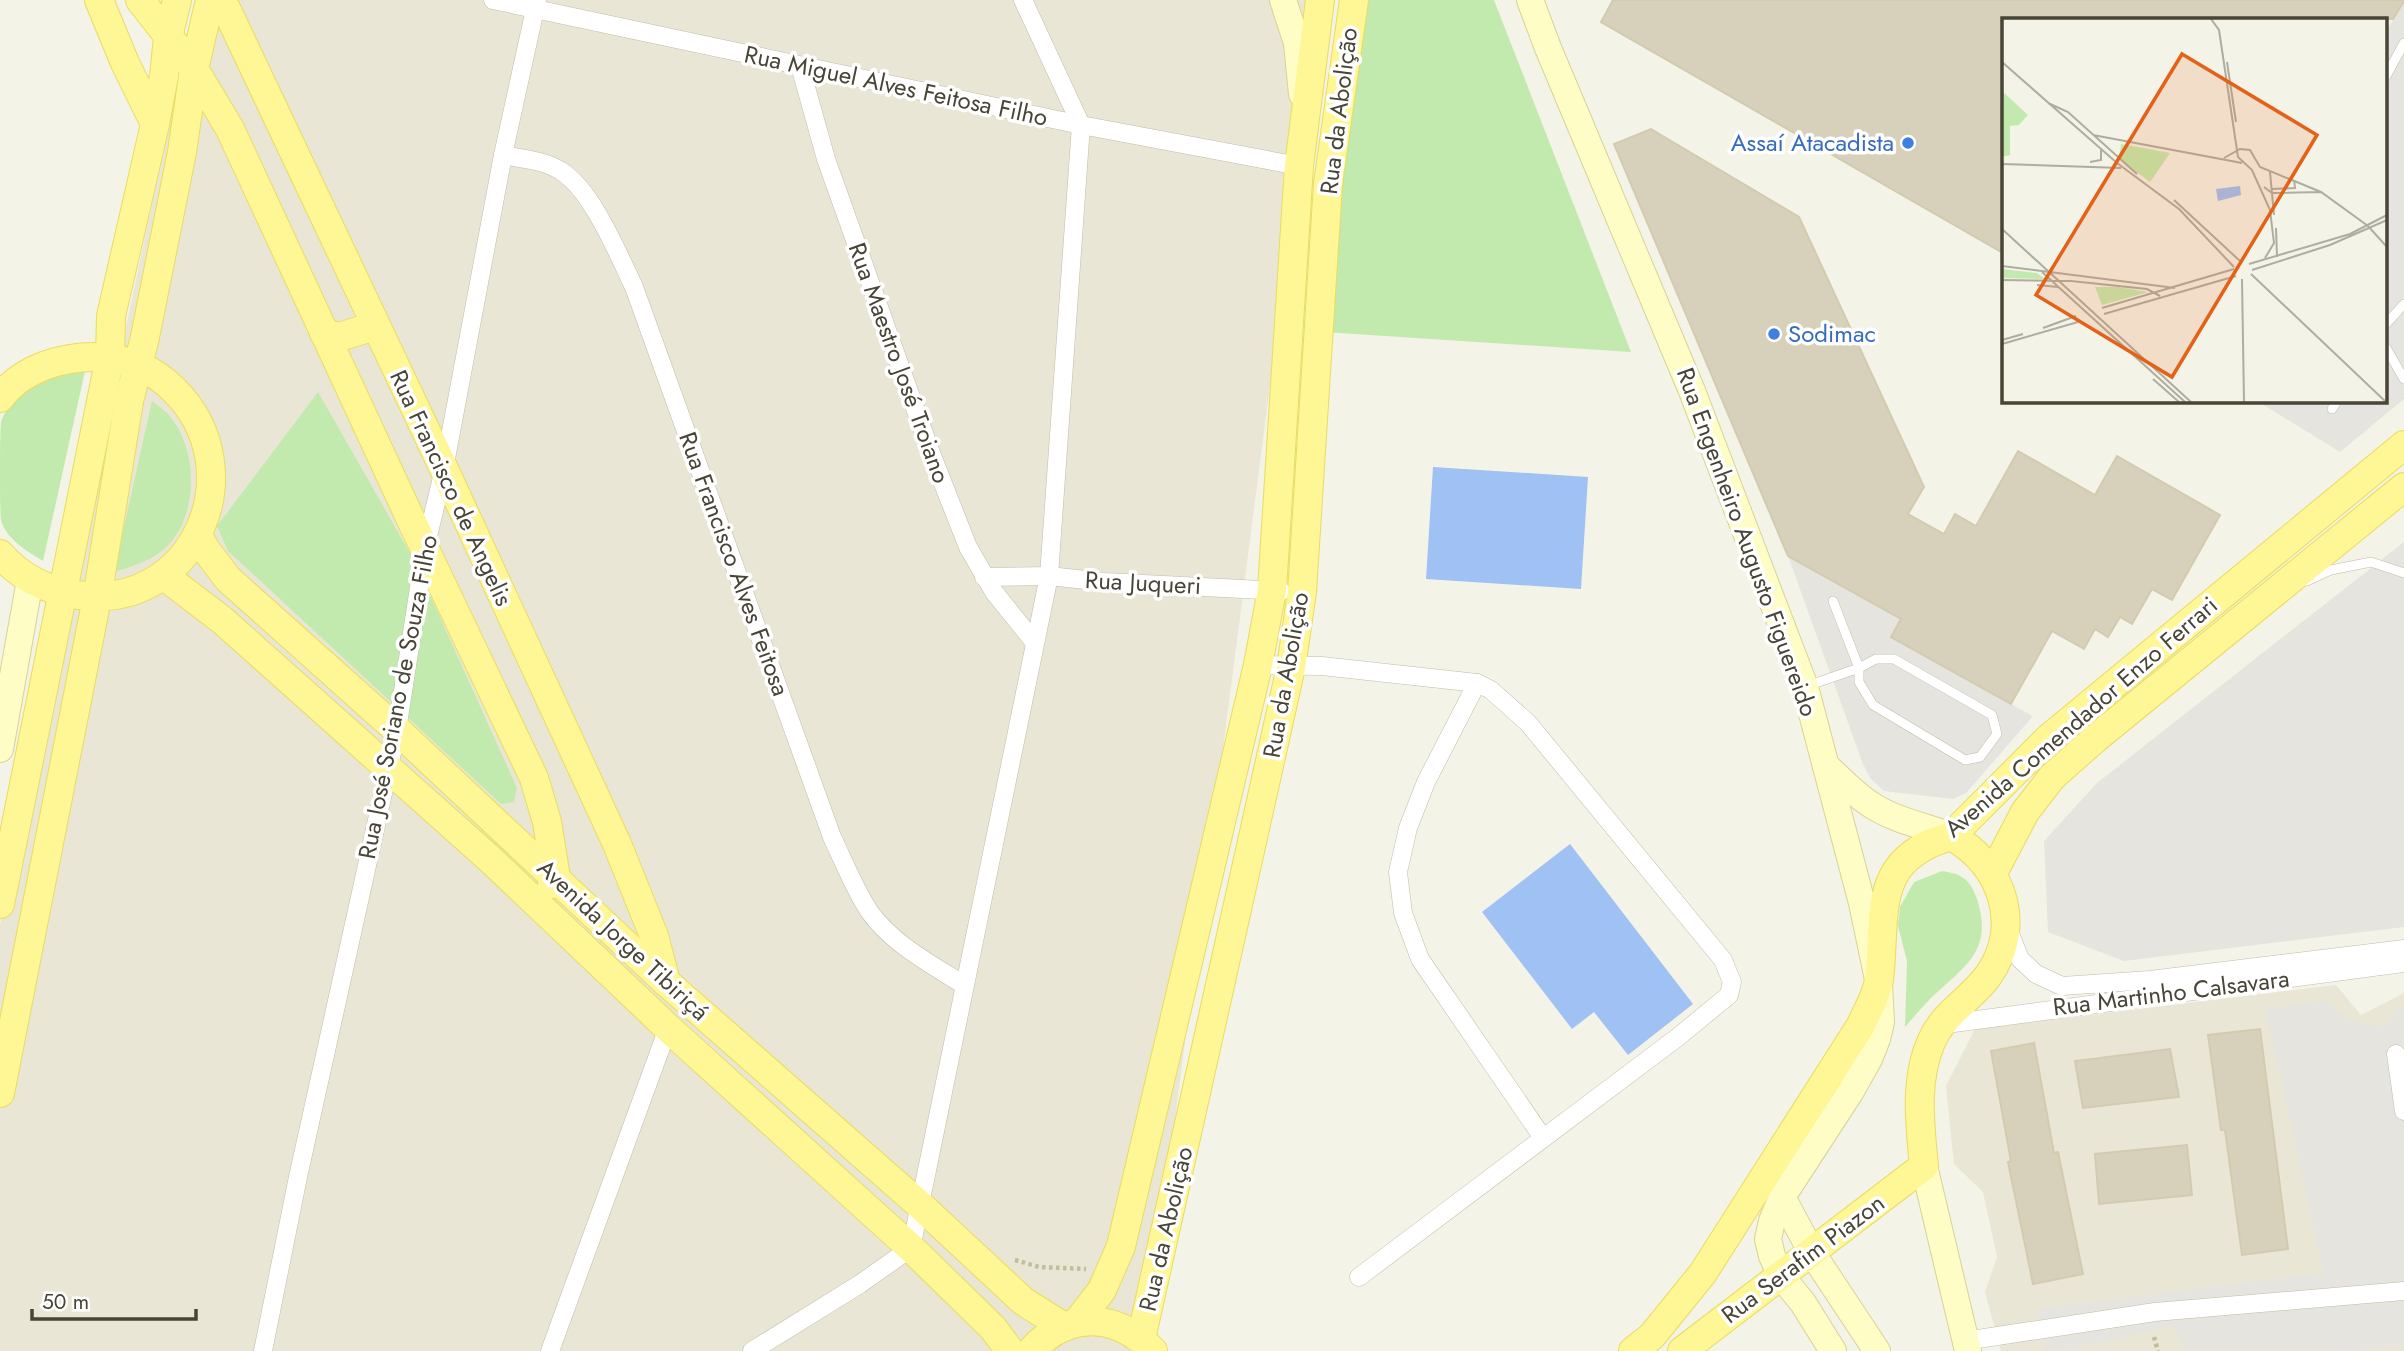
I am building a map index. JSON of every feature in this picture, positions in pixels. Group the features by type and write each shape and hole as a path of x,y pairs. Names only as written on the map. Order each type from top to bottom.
{"main road":[{"path":"99,0 125,63 155,124"},
{"name":"Rua Francisco de Angelis","path":"140,0 194,69 230,129 534,778 547,822 556,878"},
{"path":"0,904 110,357 111,316 155,124 168,37 177,0"},
{"path":"0,1093 97,598 129,401 182,152 194,69 210,0"},
{"name":"Rua Francisco de Angelis","path":"222,0 444,469 617,844 654,936 666,982"},
{"path":"1283,0 1297,43 1303,126"},
{"name":"Rua da Abolição","path":"1031,1351 1049,1333 1071,1324 1102,1290 1121,1246 1258,664 1272,590 1299,166 1320,0"},
{"name":"Rua da Abolição","path":"1147,1345 1291,667 1302,592 1328,184 1354,0"},
{"name":"Rua Engenheiro Augusto Figuereido","path":"1530,0 1692,391 1805,687 1859,891 1879,984 1881,1022 1869,1059 1782,1197 1768,1239 1781,1276 1803,1303 1833,1351"},
{"path":"182,152 196,138 211,131 230,129"},
{"path":"324,333 339,337 375,326"},
{"path":"0,398 10,376 77,356 110,357 138,365 165,380 188,403 204,431 212,463 212,495 198,536 186,553 163,575 141,588 116,596 97,598 62,593 30,580 0,554"},
{"name":"Avenida Comendador Enzo Ferrari","path":"1633,1351 1652,1336 1703,1273 1861,1025 1879,984 1885,892 1897,869 1915,853 1951,836 2050,737 2404,444"},
{"name":"Avenida Comendador Enzo Ferrari","path":"1993,873 2025,812 2052,777 2404,486"},
{"name":"Avenida Jorge Tibiriçá","path":"198,536 228,579 397,730 666,982 921,1206 1023,1301 1071,1324"},
{"name":"Avenida Jorge Tibiriçá","path":"163,575 222,620 538,905 668,1028 911,1248 993,1328 1010,1351"},
{"path":"0,749 30,580"},
{"path":"1826,766 1870,805 1896,818 1951,836 1968,845 1993,873 2002,893 2006,925 2000,957 1986,979 1939,1025 1930,1042 1921,1074 1919,1117 1924,1166 1967,1346"},
{"path":"500,827 529,799 534,778"},
{"path":"538,905 556,878"},
{"name":"Rua Serafim Piazon","path":"1682,1351 1924,1166"},
{"path":"1782,1197 1812,1253 1877,1351"},
{"path":"1071,1324 1094,1321 1116,1324 1147,1345"}],"street":[{"name":"Rua Miguel Alves Feitosa Filho","path":"494,0 536,4 800,66 1082,125 1299,166"},
{"path":"752,1351 860,1284 911,1248 1049,576 1082,125 1023,0"},
{"name":"Rua José Soriano de Souza Filho","path":"263,1351 298,1177 397,730 425,549 444,469 503,155 536,4"},
{"name":"Rua Maestro José Troiano","path":"800,66 826,159 930,453 968,547 984,577 1035,643"},
{"name":"Rua Francisco Alves Feitosa","path":"503,155 544,163 561,171 578,185 609,236 634,287 832,837 852,882 870,913 897,940 964,985"},
{"name":"Rua Juqueri","path":"984,577 1049,576 1104,582 1302,592"},
{"path":"1258,664 1322,666 1477,683 1491,690 1528,723 1723,960 1732,982 1729,995 1721,1003 1359,1276"},
{"path":"1477,683 1426,782 1408,828 1398,872 1403,914 1420,959 1543,1138"},
{"name":"Rua Martinho Calsavara","path":"2006,925 2020,959 2036,974 2062,986 2150,980 2404,949"},
{"name":"Rua Martinho Calsavara","path":"1939,1025 2404,962"},
{"path":"550,1351 668,1028"},
{"path":"2396,1054 2404,1111"},
{"path":"1967,1346 2155,1312 2404,1291"}],"lane":[{"path":"2386,76 2404,43"},
{"path":"2386,324 2404,304"},
{"path":"2386,348 2404,379"},
{"path":"2221,637 2308,580 2331,570 2371,562 2404,573"},
{"path":"1805,687 1859,668 1876,659 1894,659 1992,715 1997,734 1980,757 1965,760 1873,705 1859,682 1859,668 1833,601"}],"path":[{"path":"1012,1259 1039,1267 1111,1272"},
{"path":"2154,1337 2158,1351"}],"shaded area":[{"path":"195,0 1315,0 1319,7 1153,1289 1138,1351 0,1351 0,925"},
{"path":"2404,1 2404,399 2340,452 2259,402 2386,402 2386,32"},
{"path":"2404,542 2404,927 2124,961 2048,932 2044,841 2097,783"},
{"path":"1788,556 1901,619 1891,638 2033,716 1966,793 1953,799 1884,791 1871,779 1863,764"},
{"path":"2336,985 2361,1015 2404,993 2404,1351 2001,1351 1985,1292 1997,1257 1983,1192 1954,1164 1946,1086 1975,1029"},
{"path":"2325,1001 2351,1021 2384,1027 2398,1010 2404,1009 2404,1344 2350,1351 2184,1351 2172,1326 2061,1351 2046,1351 2038,1309 2324,1273 2266,1009"}],"green space":[{"path":"1362,0 1494,0 1631,352 1324,332"},
{"path":"85,371 43,561 12,539 1,520 1,422 6,411 24,393 61,375"},
{"path":"318,392 415,562 517,788 514,802 501,804 228,551 217,526"},
{"path":"152,401 169,415 185,444 191,478 190,496 180,528 165,548 145,561 114,572"},
{"path":"1942,871 1964,879 1974,892 1981,917 1979,945 1964,967 1905,1027 1907,961 1898,926 1900,907 1914,882"}],"water":[{"path":"1433,467 1588,477 1581,589 1426,579"},
{"path":"1570,844 1693,1004 1628,1055 1594,1012 1572,1029 1482,912"}],"building":[{"name":"Assaí Atacadista","path":"1613,0 2404,0 2393,19 2002,18 2002,252 1601,22"},
{"name":"Sodimac","path":"1651,129 1799,217 1924,487 1908,514 1944,534 1955,514 1976,526 2018,451 2095,495 2117,456 2220,515 2172,600 2152,589 2132,624 2120,617 2108,637 2095,629 2084,649 2052,631 2011,704 1891,637 1901,619 1788,556 1614,144"},
{"path":"2260,1029 2288,1249 2242,1255 2225,1130 2221,1130 2208,1035"},
{"path":"2034,1043 2054,1153 2058,1152 2083,1274 2033,1284 2008,1162 2011,1161 1991,1051"},
{"path":"2170,1049 2179,1097 2083,1108 2075,1061"},
{"path":"2187,1145 2192,1195 2099,1204 2095,1154"}],"place":[{"name":"Assaí Atacadista","path":"1908,143"},
{"name":"Sodimac","path":"1774,334"}]}
